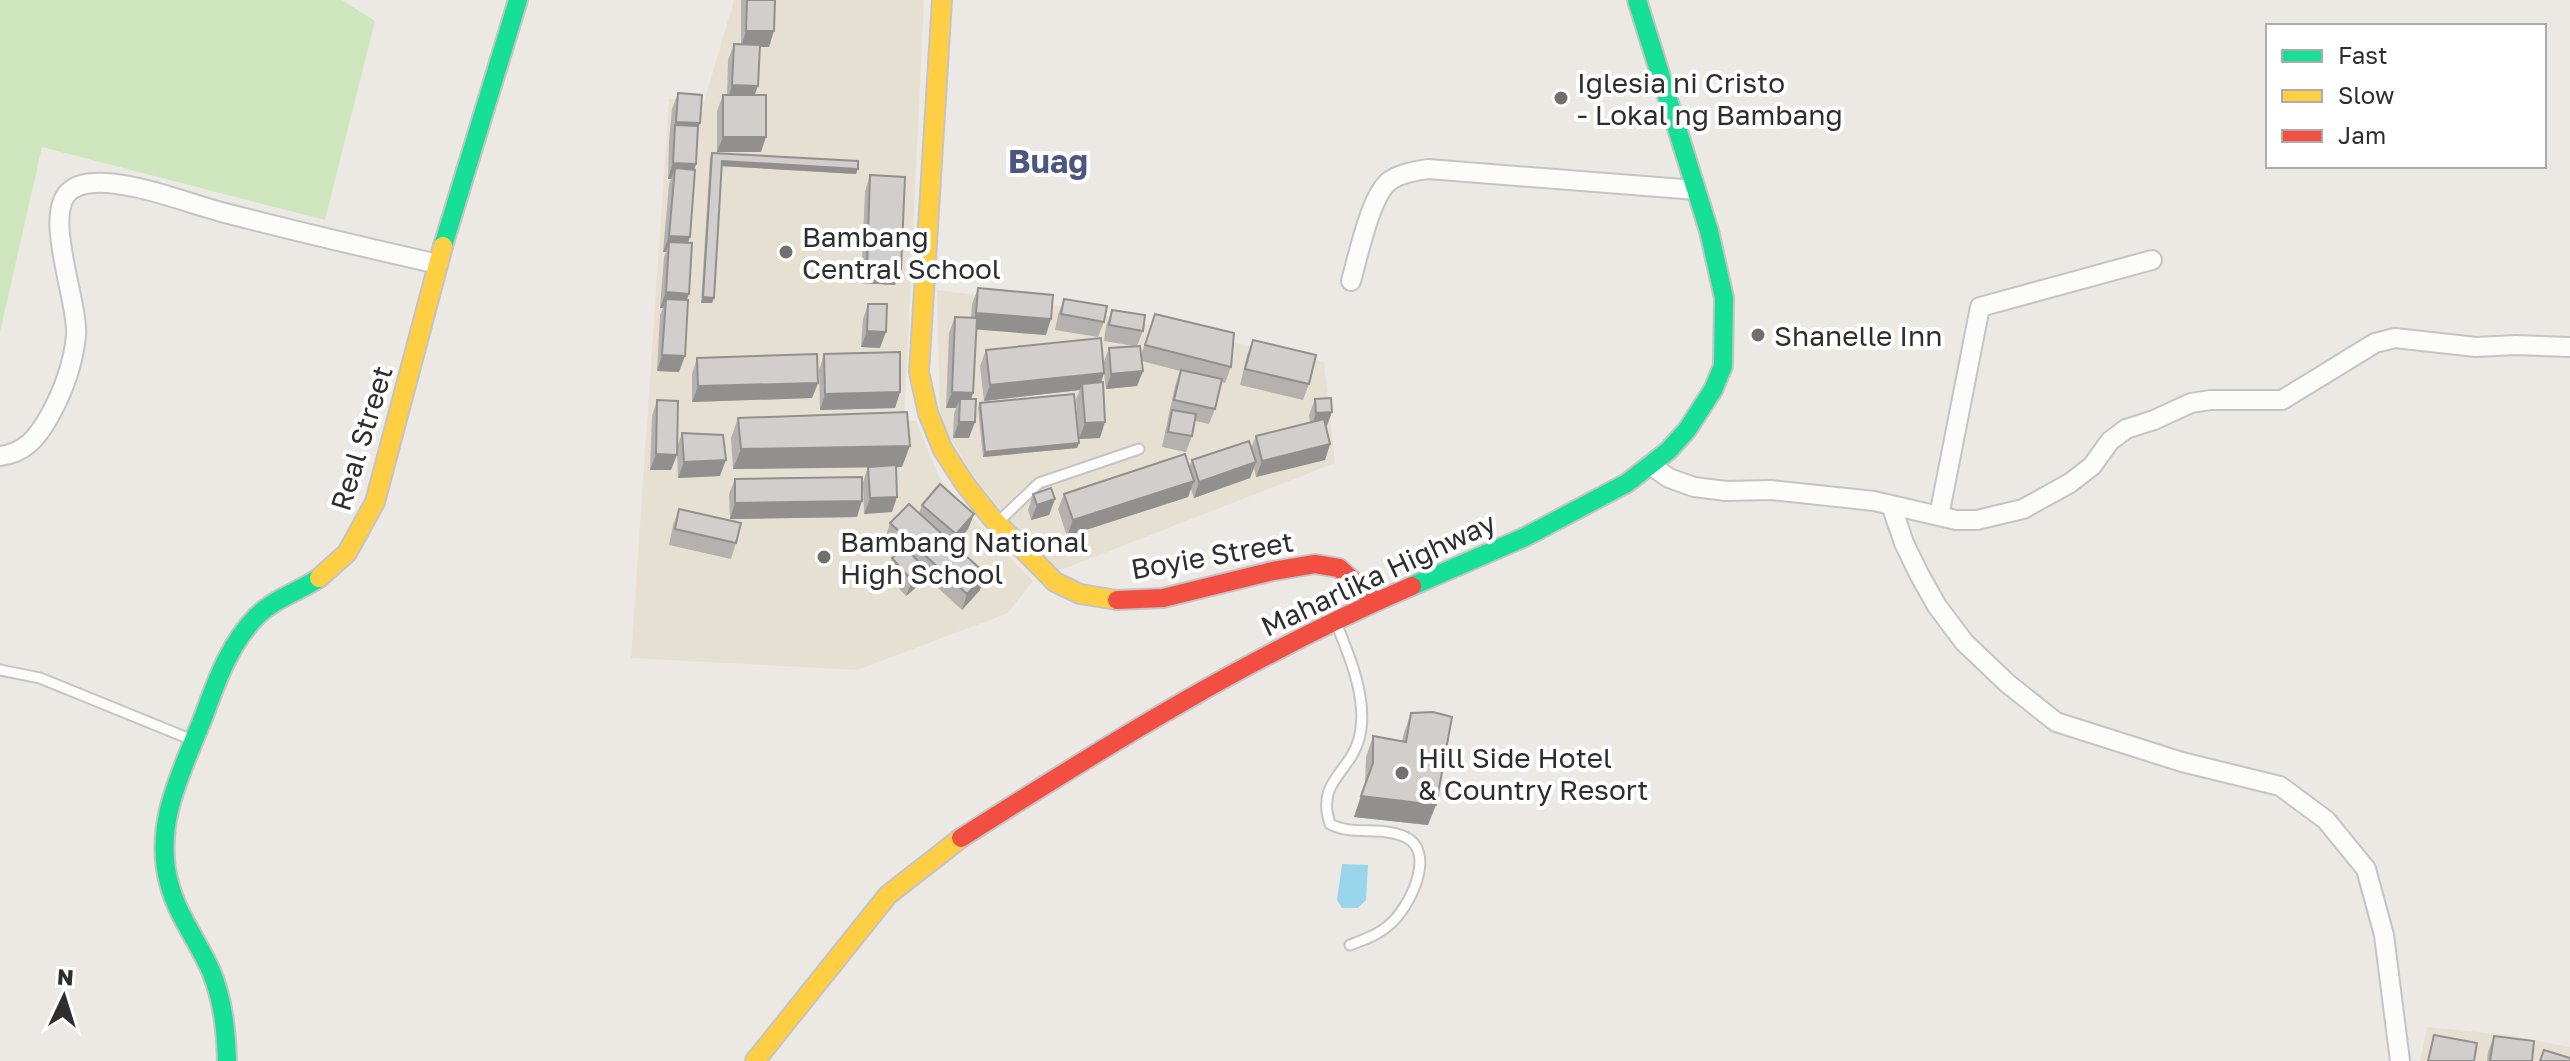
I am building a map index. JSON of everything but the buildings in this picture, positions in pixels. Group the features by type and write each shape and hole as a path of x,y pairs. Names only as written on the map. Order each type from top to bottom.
{"street":[{"name":"Real Street","path":"227,1061 225,1018 219,993 181,914 164,863 167,820 174,788 228,655 247,626 270,605 302,589 340,563 359,540 375,502 438,264 518,0"},
{"name":"Boyie Street","path":"942,0 919,372 922,399 960,482 1055,582 1094,600 1133,600 1189,594 1303,564 1340,568 1375,601"},
{"name":"Maharlika Highway","path":"755,1061 888,895 945,848 1128,732 1335,619 1569,516 1627,483 1668,451 1698,415 1723,366 1724,298 1712,243 1637,0"},
{"path":"1351,281 1377,198 1388,181 1406,173 1428,169 1696,190"},
{"path":"0,456 14,454 36,440 60,399 70,368 76,334 59,229 60,205 71,190 87,184 106,183 130,187 224,213 438,264"},
{"path":"1939,516 1980,307 2152,260"},
{"path":"1650,465 1669,478 1694,487 1726,491 1771,490 1891,505 1956,520 1977,520 2023,509 2070,483 2092,466 2110,441 2126,429 2191,403 2282,400 2375,343 2395,338 2476,347 2541,344 2570,347"},
{"path":"1891,505 1919,574 1937,606 1964,642 2007,683 2056,722 2182,762 2280,786 2326,820 2366,869 2384,935 2400,1061"}],"lane":[{"path":"997,523 1039,483 1139,449"},
{"path":"1335,619 1353,668 1359,695 1360,736 1345,766 1330,784 1326,800 1330,824 1339,829 1403,836 1414,842 1419,859 1413,892 1403,909 1390,925 1350,945"},
{"path":"0,670 40,678 193,740"}],"shaded area":[{"path":"734,0 924,0 904,420 916,421 940,478 986,534 1033,581 1008,613 857,670 631,658 669,99 704,102"},
{"name":"Bambang National High School","path":"937,290 1060,306 1324,362 1335,463 1058,571 1022,535 974,477 940,421"},
{"path":"2427,1027 2508,1035 2570,1047 2570,1061 2420,1061"}],"green space":[{"path":"0,0 342,0 375,21 325,220 42,147 0,332"}],"water":[{"path":"1342,864 1368,865 1366,900 1358,908 1342,908 1337,900"}],"traffic: fast":[{"path":"443,246 518,0"},
{"path":"1412,586 1525,537 1627,483 1668,451 1687,430 1713,390 1723,366 1724,298 1709,231 1637,0"},
{"path":"227,1061 223,1015 215,982 177,906 169,883 165,861 167,819 179,778 213,691 239,639 264,610 319,578"}],"traffic: slow":[{"path":"942,0 919,372 928,413 943,450 965,484 991,517 1055,582 1080,594 1117,600"},
{"path":"319,578 347,553 375,502 443,246"},
{"path":"755,1061 888,895 961,838"}],"traffic: jam":[{"path":"1117,600 1163,598 1315,564 1339,568 1375,601"},
{"path":"961,838 1126,735 1238,671 1412,586"}],"place":[{"name":"Iglesia ni Cristo - Lokal ng Bambang","path":"1561,98"},
{"name":"Bambang Central School","path":"786,252"},
{"name":"Shanelle Inn","path":"1758,335"},
{"name":"Bambang National High School","path":"824,557"},
{"name":"Hill Side Hotel & Country Resort","path":"1402,773"}],"district":[{"name":"Buag","path":"1048,161"}]}
